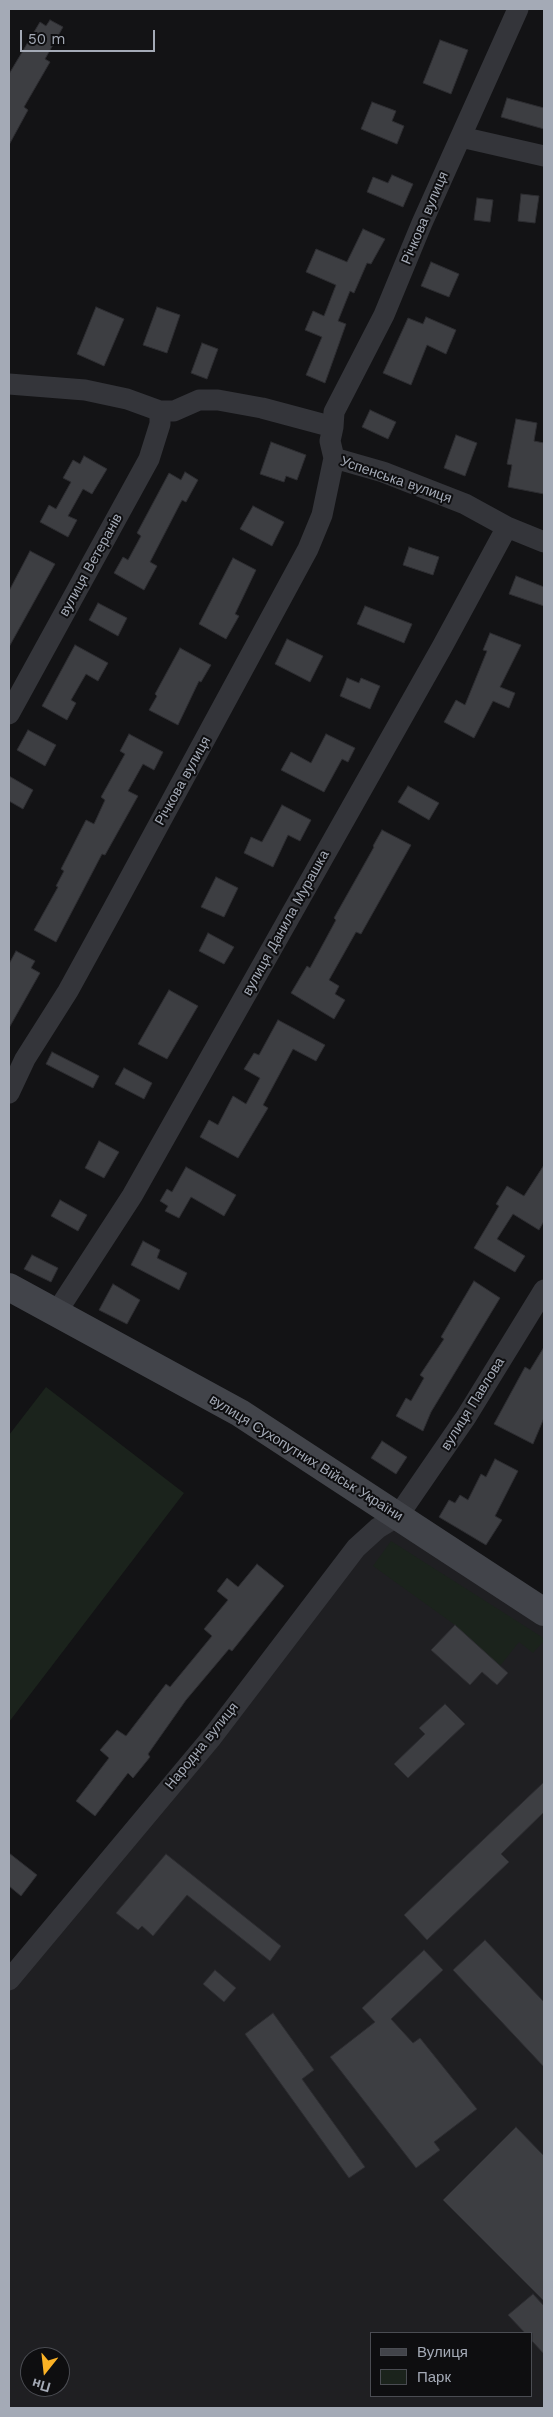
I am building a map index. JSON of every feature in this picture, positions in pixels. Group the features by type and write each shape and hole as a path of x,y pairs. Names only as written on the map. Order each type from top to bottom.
{"street":[{"name":"Річкова вулиця","path":"333,427 334,412 384,316 518,9"},
{"path":"461,137 544,156"},
{"path":"9,384 85,390 127,399 160,411 174,411 199,400 218,400 262,408 333,427"},
{"name":"вулиця Ветеранів","path":"9,714 149,459 160,424 160,411"},
{"name":"Успенська вулиця","path":"333,427 330,441 334,458 383,472 465,504 507,527 544,542"},
{"name":"Річкова вулиця","path":"9,1093 25,1059 68,991 109,917 299,566 322,516 334,458"},
{"name":"вулиця Данила Мурашка","path":"56,1313 132,1196 442,647 507,527"},
{"name":"вулиця Сухопутних Військ України","path":"9,1286 240,1413 544,1612"},
{"name":"вулиця Павлова","path":"398,1516 466,1417 544,1290"},
{"name":"Народна вулиця","path":"9,1980 212,1737 356,1548 378,1528 398,1516"}],"shaded area":[{"path":"392,1527 544,1622 544,2408 9,2408 9,1987 360,1551"}],"green space":[{"path":"46,1387 184,1493 9,1722 9,1435"},
{"path":"391,1541 542,1637 544,1641 533,1653 519,1642 500,1666 455,1625 373,1566"}],"building":[{"path":"50,20 63,27 45,59 50,62 24,107 28,110 9,145 9,74 40,22 46,26"},
{"path":"440,40 468,50 451,94 423,83"},
{"path":"507,98 544,108 544,129 501,117"},
{"path":"372,102 396,111 392,121 404,126 397,144 361,129"},
{"path":"392,175 413,184 403,207 367,192 373,177 388,183"},
{"path":"521,194 539,196 535,223 518,221"},
{"path":"477,198 493,200 490,222 474,220"},
{"path":"363,229 385,239 371,264 367,263 354,293 350,291 338,321 346,324 325,383 306,375 322,337 305,330 313,311 324,316 336,285 306,272 316,249 347,262"},
{"path":"431,262 459,274 449,297 421,286"},
{"path":"96,307 124,319 104,366 77,354"},
{"path":"157,307 180,315 167,353 143,345"},
{"path":"426,317 456,330 446,354 427,345 411,385 383,373 408,318 423,324"},
{"path":"202,343 218,349 207,379 191,373"},
{"path":"370,410 396,422 388,439 362,427"},
{"path":"516,419 537,423 534,441 544,443 544,494 508,487 512,465 507,464"},
{"path":"456,435 477,443 465,476 444,468"},
{"path":"271,442 306,455 297,480 286,476 284,482 260,474"},
{"path":"84,456 107,469 92,494 83,489 68,516 77,520 68,537 40,522 49,505 56,509 71,482 63,478 73,460 80,464"},
{"path":"185,472 198,480 186,502 182,500 150,562 157,566 144,590 114,573 123,557 128,560 141,536 137,533 169,473 181,480"},
{"path":"253,506 284,522 272,546 240,529"},
{"path":"409,547 439,557 433,575 403,565"},
{"path":"30,551 55,564 9,647 9,591"},
{"path":"233,558 256,570 235,614 239,616 226,639 199,624"},
{"path":"516,576 544,587 544,606 509,594"},
{"path":"98,603 127,618 118,636 89,620"},
{"path":"365,606 412,624 404,643 357,624"},
{"path":"490,633 521,645 500,687 515,693 509,708 493,701 474,738 444,722 456,700 465,705 487,651 483,650"},
{"path":"287,639 323,656 310,682 275,664"},
{"path":"75,645 108,663 98,681 86,674 71,700 76,703 67,720 42,706"},
{"path":"180,648 211,665 201,682 199,681 178,725 149,710 157,696 155,694"},
{"path":"347,678 359,683 361,678 380,686 370,709 340,696"},
{"path":"28,730 56,745 45,766 17,750"},
{"path":"129,734 163,752 154,770 143,764 128,791 138,796 105,855 102,854 56,942 34,930 58,887 56,886 64,871 61,869 86,820 94,824 105,800 101,797 125,754 120,751"},
{"path":"326,734 355,748 348,762 342,759 324,792 281,770 291,752 311,763"},
{"path":"9,776 33,790 23,809 9,801"},
{"path":"408,786 439,803 429,820 398,802"},
{"path":"282,805 311,820 300,841 288,835 273,867 244,853 251,837 262,842"},
{"path":"382,830 411,845 361,934 356,932 329,980 339,986 335,994 345,1000 334,1019 291,993 307,966 310,968 336,920 334,918"},
{"path":"216,877 238,888 224,917 201,907"},
{"path":"208,933 234,947 224,964 199,951"},
{"path":"16,951 35,961 31,968 40,973 9,1028 9,964"},
{"path":"169,990 198,1006 167,1059 138,1044"},
{"path":"278,1020 325,1045 316,1061 293,1049 263,1105 268,1108 238,1158 200,1137 209,1120 218,1125 233,1096 246,1104 260,1078 244,1069 254,1053 259,1055"},
{"path":"52,1052 99,1076 93,1088 46,1064"},
{"path":"124,1068 152,1083 144,1099 115,1084"},
{"path":"99,1141 119,1152 104,1178 85,1168"},
{"path":"544,1165 544,1221 539,1230 513,1214 497,1239 525,1256 515,1272 474,1248 499,1206 496,1204 507,1186 524,1196"},
{"path":"186,1167 236,1195 224,1216 191,1197 179,1218 165,1211 168,1206 160,1201 167,1189 172,1192"},
{"path":"60,1200 87,1215 78,1231 51,1216"},
{"path":"143,1241 160,1250 157,1258 187,1273 179,1290 131,1265"},
{"path":"32,1255 58,1268 51,1282 24,1269"},
{"path":"474,1281 500,1298 431,1412 423,1431 396,1416 406,1398 411,1401 424,1378 420,1375 444,1339 441,1337"},
{"path":"113,1284 140,1300 127,1324 99,1310"},
{"path":"544,1347 544,1418 533,1444 494,1424 525,1367 530,1370"},
{"path":"382,1441 407,1457 396,1474 371,1458"},
{"path":"495,1459 518,1471 495,1516 502,1520 486,1545 439,1517 449,1500 455,1503 460,1495 468,1500 481,1474 486,1477"},
{"path":"257,1564 284,1586 232,1651 229,1649 186,1700 148,1754 150,1757 133,1778 128,1773 95,1816 76,1801 109,1758 100,1750 117,1730 126,1736 166,1684 170,1687 212,1636 204,1629 228,1600 217,1591 227,1578 238,1587"},
{"path":"455,1625 508,1673 497,1685 482,1672 470,1685 431,1650"},
{"path":"445,1704 465,1724 408,1778 394,1764 425,1734 419,1728"},
{"path":"544,1782 544,1812 501,1854 509,1862 427,1940 404,1915"},
{"path":"9,1853 37,1875 21,1896 9,1886"},
{"path":"166,1854 281,1946 270,1961 187,1895 153,1936 142,1926 138,1930 116,1913"},
{"path":"485,1940 544,2002 544,2067 453,1970"},
{"path":"424,1950 443,1970 391,2019 413,2043 420,2038 477,2109 434,2142 440,2150 416,2168 330,2057 375,2022 362,2008"},
{"path":"215,1970 236,1988 224,2002 203,1984"},
{"path":"273,2013 314,2070 302,2079 365,2167 349,2178 245,2034"},
{"path":"516,2127 544,2156 544,2301 443,2200"},
{"path":"533,2294 544,2306 544,2354 533,2342 533,2332 524,2332 508,2315"}]}
